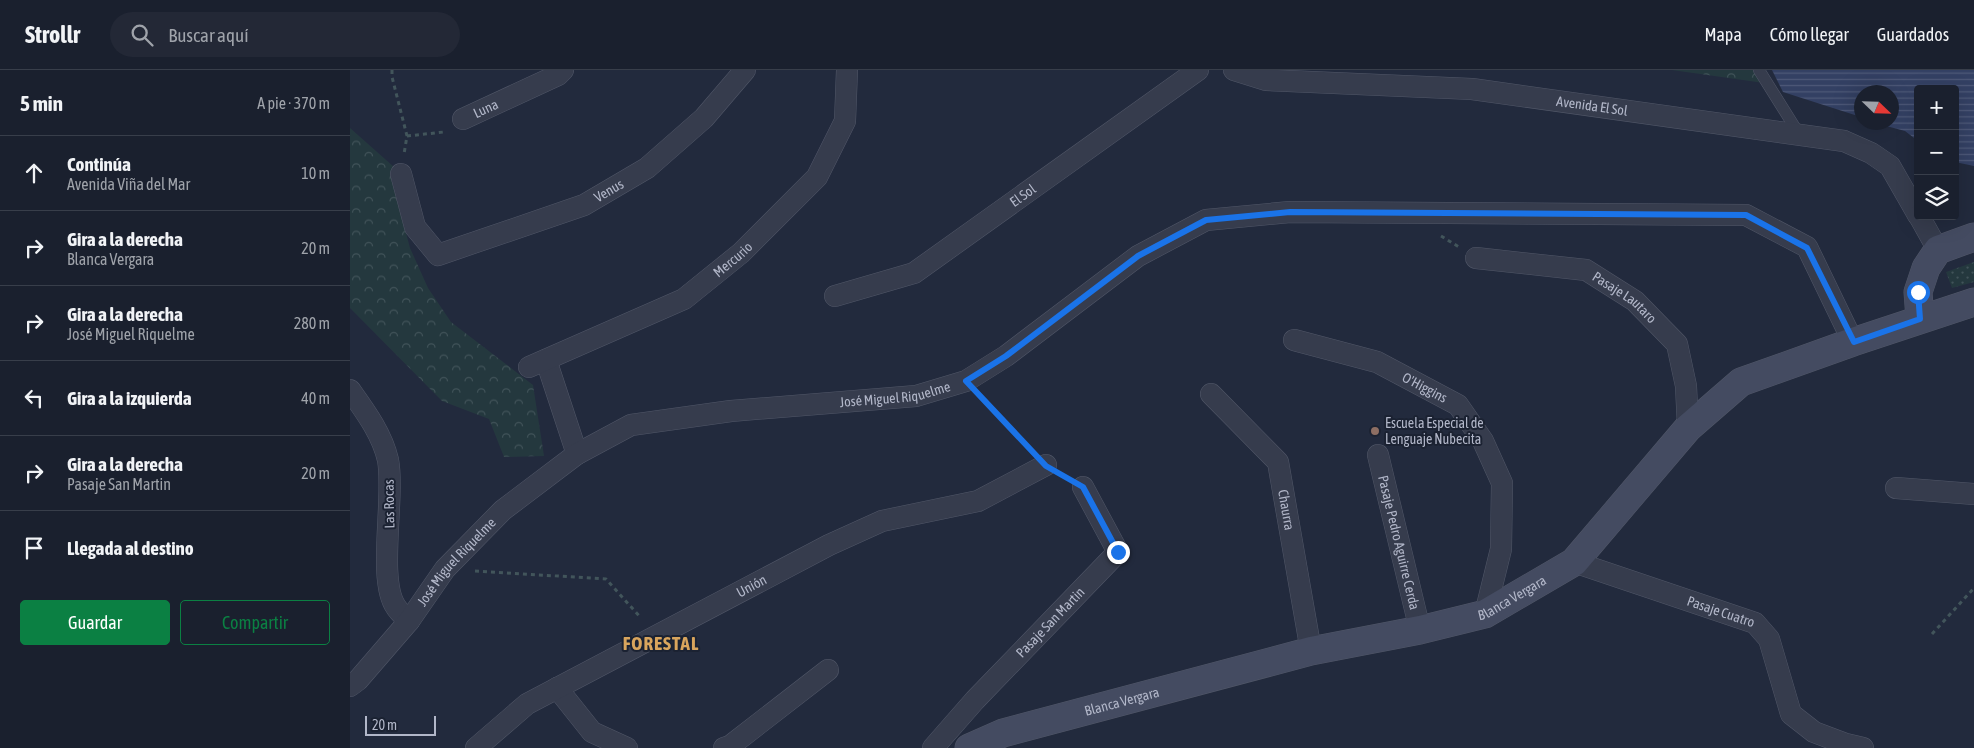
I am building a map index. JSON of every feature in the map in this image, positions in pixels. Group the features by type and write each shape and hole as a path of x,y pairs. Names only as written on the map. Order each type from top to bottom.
{"street":[{"name":"Luna","path":"463,119 558,75 563,70"},
{"name":"Venus","path":"401,174 415,227 438,255 584,205 647,168 704,118 745,70"},
{"name":"Mercurio","path":"577,454 538,364 684,299 741,252 817,177 845,121 847,70"},
{"name":"El Sol","path":"835,296 914,273 1198,70"},
{"name":"Avenida El Sol","path":"1234,70 1266,80 1472,89 1844,141 1871,153 1890,166 1914,209"},
{"name":"José Miguel Riquelme","path":"350,686 358,680 409,621 445,569 503,510 577,454 631,425 731,411 916,396 966,381 1006,356 1138,256 1206,220 1290,212 1746,215 1807,248 1854,342"},
{"name":"Avenida El Sol","path":"1920,220 1938,250"},
{"path":"1920,319 1918,292 1926,268 1938,250 1974,237"},
{"name":"Pasaje Lautaro","path":"1476,258 1586,270 1635,301 1677,344 1686,386 1688,428"},
{"name":"Blanca Vergara","path":"969,748 1003,733 1311,651 1420,630 1486,614 1574,562 1688,428 1741,382 1974,302"},
{"name":"O'Higgins","path":"1294,340 1377,362 1458,405 1478,433 1502,483 1501,549 1486,614"},
{"name":"Las Rocas","path":"350,390 372,421 388,460 390,510 387,581 395,606 409,621"},
{"name":"Chaurra","path":"1211,394 1278,462 1311,651"},
{"name":"Pasaje Pedro Aguirre Cerda","path":"1378,455 1420,630"},
{"name":"Unión","path":"476,748 526,704 828,545 882,521 978,501 1046,466"},
{"name":"Pasaje San Martin","path":"933,748 975,700 1118,552 1083,487"},
{"path":"1896,488 1974,494"},
{"name":"Pasaje Cuatro","path":"1574,562 1755,623 1768,639 1791,714 1814,732 1863,748"},
{"path":"728,747 828,670"},
{"path":"557,688 592,732 627,748"}],"lane":[{"path":"1759,70 1799,135"}],"path":[{"path":"392,70 392,77 407,136 401,174"},
{"name":"Luna","path":"407,136 455,131 463,119"},
{"path":"966,381 1046,466"},
{"path":"445,569 606,579 657,635"},
{"path":"1932,634 1974,588"}],"green space":[{"path":"1672,70 1762,70 1764,83"},
{"path":"350,128 394,167 401,214 410,248 428,288 451,322 533,385 544,456 504,457 489,419 442,401 350,308"},
{"path":"1974,262 1974,282 1952,288 1946,272"}],"water":[{"path":"1772,70 1974,70 1974,166 1959,163 1959,85 1914,85 1914,138 1905,131 1899,129 1899,85 1854,85 1854,115 1783,92"}],"place":[{"name":"Escuela Especial de Lenguaje Nubecita","path":"1375,431"}],"district":[{"name":"FORESTAL","path":"661,643"}],"route":[{"path":"1118,552 1083,487 1046,466 966,381 1006,356 1138,256 1206,220 1290,212 1746,215 1807,248 1854,342 1920,319 1918,292"}]}
